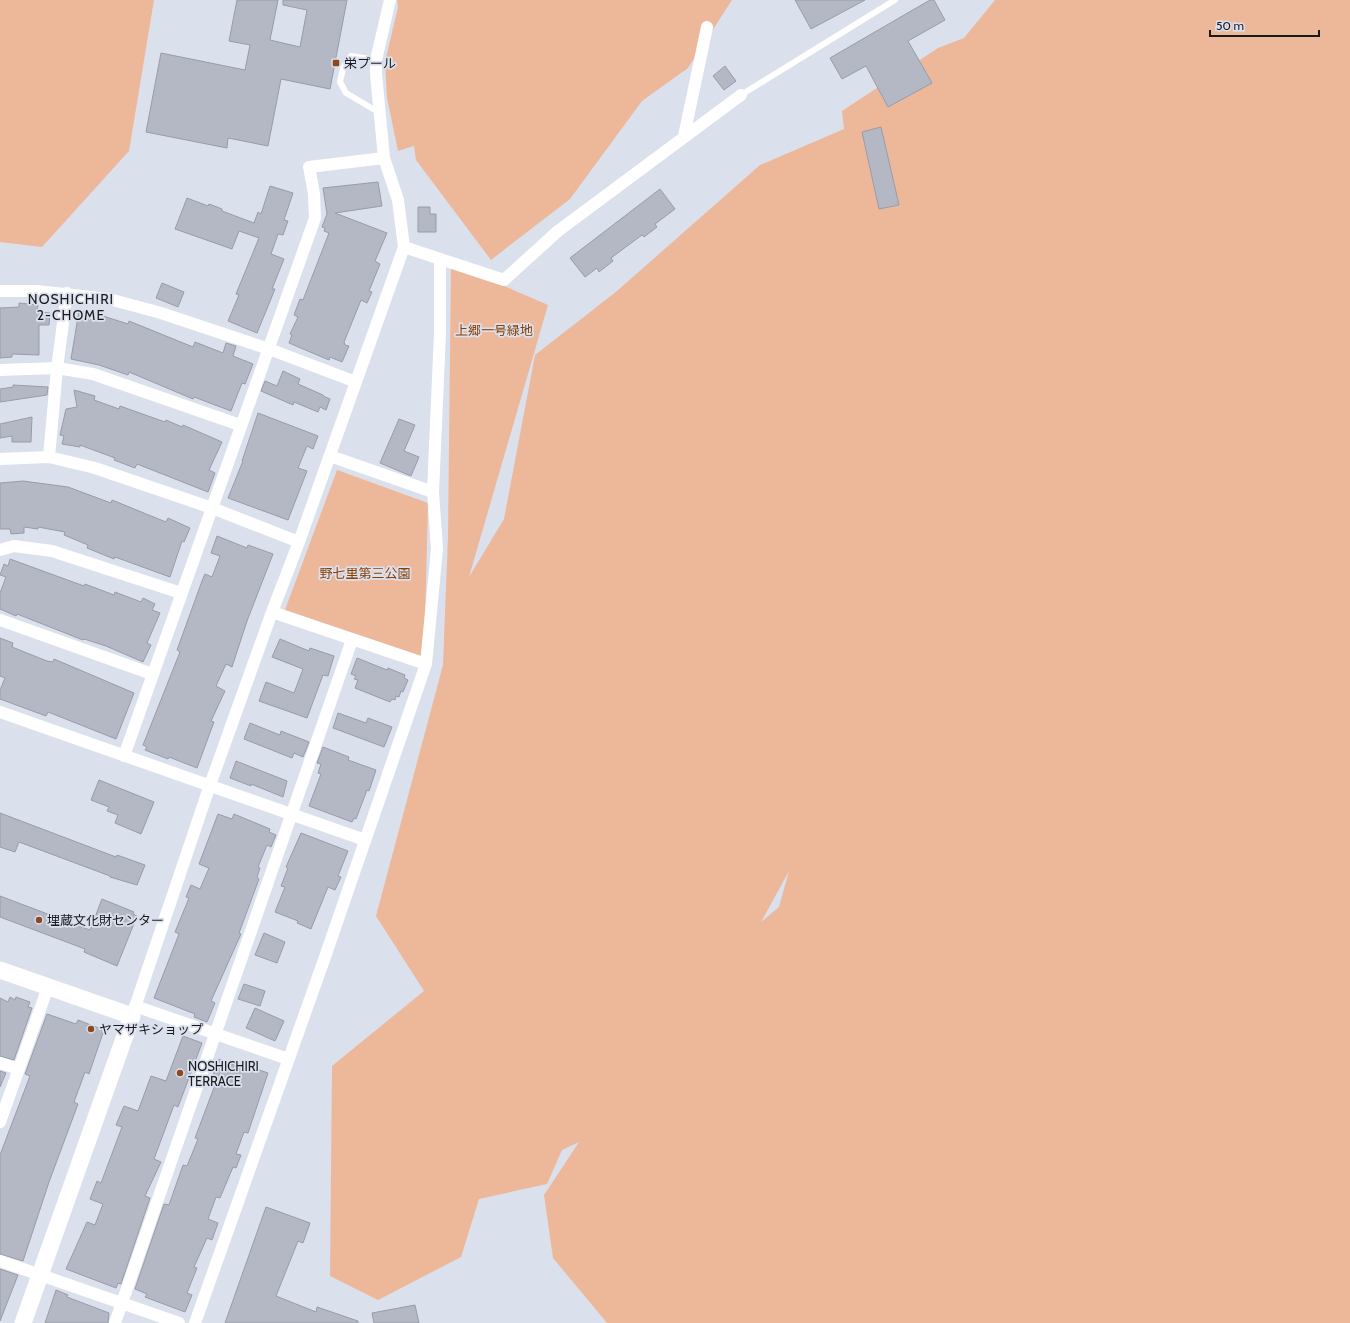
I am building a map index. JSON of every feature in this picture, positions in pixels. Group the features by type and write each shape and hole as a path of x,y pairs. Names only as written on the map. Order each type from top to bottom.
{"street":[{"path":"23,1323 134,1011 210,785 330,456 404,246 398,200 384,158 376,74 376,60 390,0"},
{"path":"684,136 707,27"},
{"path":"404,246 504,280 558,231 741,95"},
{"path":"124,756 240,425 269,349 315,218 314,194 309,167 384,158"},
{"path":"195,1323 288,1058 326,957 426,664 437,549 433,492 440,333 440,259"},
{"path":"0,291 67,293 109,299 161,313 269,349 356,382"},
{"path":"50,457 57,368 67,293"},
{"path":"0,370 57,368 93,374 240,425"},
{"path":"330,456 433,492"},
{"path":"0,459 50,457 95,468 212,508 299,542"},
{"path":"0,550 14,546 52,552 99,565 181,594"},
{"path":"272,612 426,664"},
{"path":"0,620 152,674"},
{"path":"115,1323 293,815 352,640"},
{"path":"0,712 365,840"},
{"path":"0,970 48,987 216,1033 288,1058"},
{"path":"0,1122 48,987"},
{"path":"0,1063 18,1069"},
{"path":"0,1261 179,1323"}],"lane":[{"path":"741,95 895,0"},
{"path":"376,60 351,56 343,68 340,82 346,93 380,113"}],"green space":[{"path":"0,0 154,0 129,151 42,247 0,242"},
{"path":"397,0 732,0 688,68 642,101 570,199 491,260 416,160 414,146 398,151 387,98 385,62 398,7"},
{"name":"上郷一号緑地","path":"995,0 1350,0 1350,1323 607,1323 553,1258 544,1195 579,1142 562,1150 547,1184 479,1199 461,1257 378,1300 330,1276 332,1066 424,991 376,916 443,665 448,537 451,263 548,305 469,577 504,519 535,355 617,291 760,165 844,129 842,111 938,48 964,38","holes":["789,871 779,907 761,922"]},
{"name":"野七里第三公園","path":"337,470 428,503 424,660 285,610"}],"building":[{"path":"237,0 278,0 270,40 300,47 307,10 283,5 283,0 347,0 330,89 281,79 268,146 228,138 227,148 146,132 161,53 245,70 250,45 229,41"},
{"path":"795,0 865,0 811,29"},
{"path":"930,0 934,0 945,20 908,41 932,83 888,107 866,66 842,79 830,58"},
{"path":"725,66 736,81 724,90 713,76"},
{"path":"881,127 899,205 879,209 862,132"},
{"path":"378,182 382,206 335,213 387,233 375,261 380,264 369,291 372,292 367,303 361,300 344,342 345,345 349,346 342,362 330,357 329,360 289,343 292,335 290,334 298,317 294,315 300,299 303,300 329,233 324,231 325,228 322,227 327,214 323,188"},
{"path":"270,186 293,193 284,220 288,221 283,235 278,234 271,254 284,259 272,289 275,289 257,333 228,321 239,295 236,294 259,238 239,231 232,249 175,229 187,198 208,206 209,204 222,209 222,211 254,223 258,212 261,214"},
{"path":"660,189 675,209 655,224 657,227 644,237 642,235 611,258 613,261 599,272 597,268 585,277 570,258"},
{"path":"418,207 430,207 430,214 436,214 436,232 418,232"},
{"path":"162,283 184,292 178,307 156,298"},
{"path":"19,303 38,305 37,312 50,313 49,325 39,325 39,355 12,354 12,357 0,358 0,308 19,307"},
{"path":"79,311 103,314 103,316 128,324 129,321 193,347 195,342 223,353 226,343 236,346 233,356 253,364 245,384 242,383 231,411 194,397 193,399 129,372 128,375 99,365 71,359"},
{"path":"283,371 300,379 298,384 330,399 326,410 320,407 318,412 294,402 293,405 261,391 265,381 277,386"},
{"path":"13,385 48,387 47,395 0,402 0,389 13,387"},
{"path":"74,390 95,396 94,400 119,409 120,406 165,422 166,420 182,427 183,425 222,442 209,470 215,473 208,492 137,464 135,468 114,460 115,458 80,445 80,447 62,444 64,436 60,435 66,409 77,407"},
{"path":"258,413 318,436 313,449 307,446 298,468 307,471 288,520 228,498 243,461"},
{"path":"32,417 31,442 12,442 12,436 0,438 0,424"},
{"path":"399,419 415,425 404,451 419,457 411,476 380,463"},
{"path":"23,481 68,487 111,503 112,500 166,522 168,518 190,528 184,542 182,541 170,577 115,557 114,559 87,548 88,545 64,535 65,532 38,527 38,529 24,527 24,533 11,534 10,529 0,529 0,483"},
{"path":"217,536 247,548 248,545 273,554 247,621 232,667 226,664 216,686 225,691 211,721 214,722 197,768 169,757 168,759 145,750 147,747 143,745 180,652 177,650 202,581 205,574 212,577 220,556 211,553"},
{"path":"10,559 84,586 85,584 114,595 115,592 141,602 143,598 155,604 152,610 160,613 147,643 151,645 143,662 106,646 84,639 83,640 17,614 16,616 0,609 0,593 6,577 0,575 4,564 8,566"},
{"path":"0,638 13,643 12,647 47,661 53,662 54,659 134,693 116,739 48,712 46,716 0,699 0,690 5,678 0,676"},
{"path":"280,639 309,651 310,648 334,656 328,676 323,675 307,718 259,701 266,682 294,693 303,669 272,657"},
{"path":"357,658 387,670 388,668 405,675 404,678 408,680 399,697 396,696 395,700 392,699 390,702 355,688 358,680 354,679 356,676 351,674"},
{"path":"338,713 366,723 368,718 392,727 384,747 333,728"},
{"path":"250,723 280,735 281,731 309,742 303,757 294,753 292,758 244,739"},
{"path":"323,747 349,757 348,760 376,770 369,791 367,790 356,819 354,818 352,822 309,806 321,774 318,773 321,764 317,763"},
{"path":"236,761 287,781 283,797 251,784 251,786 230,778"},
{"path":"99,780 154,802 141,834 115,823 118,815 107,811 109,807 91,800"},
{"path":"0,813 116,857 117,855 145,865 137,885 110,877 19,842 15,852 0,847"},
{"path":"218,814 232,819 234,814 270,829 269,832 276,835 271,847 267,845 258,867 260,868 257,877 259,879 239,933 241,934 211,1001 215,1003 207,1022 194,1017 195,1014 154,998 179,934 175,932 189,898 186,897 191,885 200,889 209,868 199,864"},
{"path":"301,833 348,851 338,876 341,877 335,890 328,887 311,929 297,923 298,921 275,912 285,887 281,886 288,868 286,867"},
{"path":"0,896 90,930 102,899 134,912 133,914 137,916 117,966 84,952 85,949 0,917"},
{"path":"264,933 285,942 277,963 255,955"},
{"path":"244,984 265,991 260,1006 238,999"},
{"path":"10,997 15,1000 16,997 30,1002 28,1007 32,1008 14,1060 0,1056 0,998 8,1002"},
{"path":"255,1008 284,1021 275,1041 246,1028"},
{"path":"47,1014 76,1024 78,1020 104,1030 89,1074 85,1072 74,1102 78,1104 49,1182 23,1261 0,1254 0,1155 30,1076 25,1074"},
{"path":"183,1036 202,1043 178,1107 174,1105 154,1159 161,1162 145,1196 150,1198 121,1284 118,1283 116,1288 66,1269 87,1222 95,1225 103,1204 90,1199 97,1181 101,1183 122,1127 116,1125 124,1106 138,1111 151,1076 166,1081"},
{"path":"219,1059 246,1070 248,1066 268,1073 248,1133 244,1132 236,1154 241,1155 236,1168 233,1167 220,1198 216,1197 208,1219 218,1223 212,1240 207,1238 194,1267 197,1268 187,1293 192,1295 185,1312 145,1297 147,1294 135,1289 164,1204 169,1205 183,1165 187,1166 198,1139 195,1138 218,1077 213,1075"},
{"path":"0,1071 6,1073 0,1087"},
{"path":"266,1207 310,1223 303,1243 298,1241 276,1296 316,1312 317,1307 358,1321 358,1323 225,1323"},
{"path":"0,1269 18,1275 0,1321"},
{"path":"56,1290 68,1295 67,1297 109,1313 108,1323 45,1323"},
{"path":"415,1305 419,1323 374,1323 372,1313"}],"place":[{"name":"栄プール","path":"336,63"},
{"name":"埋蔵文化財センター","path":"39,920"},
{"name":"ヤマザキショップ","path":"91,1029"},
{"name":"NOSHICHIRI TERRACE","path":"180,1073"}],"district":[{"name":"NOSHICHIRI 2-CHOME","path":"71,308"}]}
